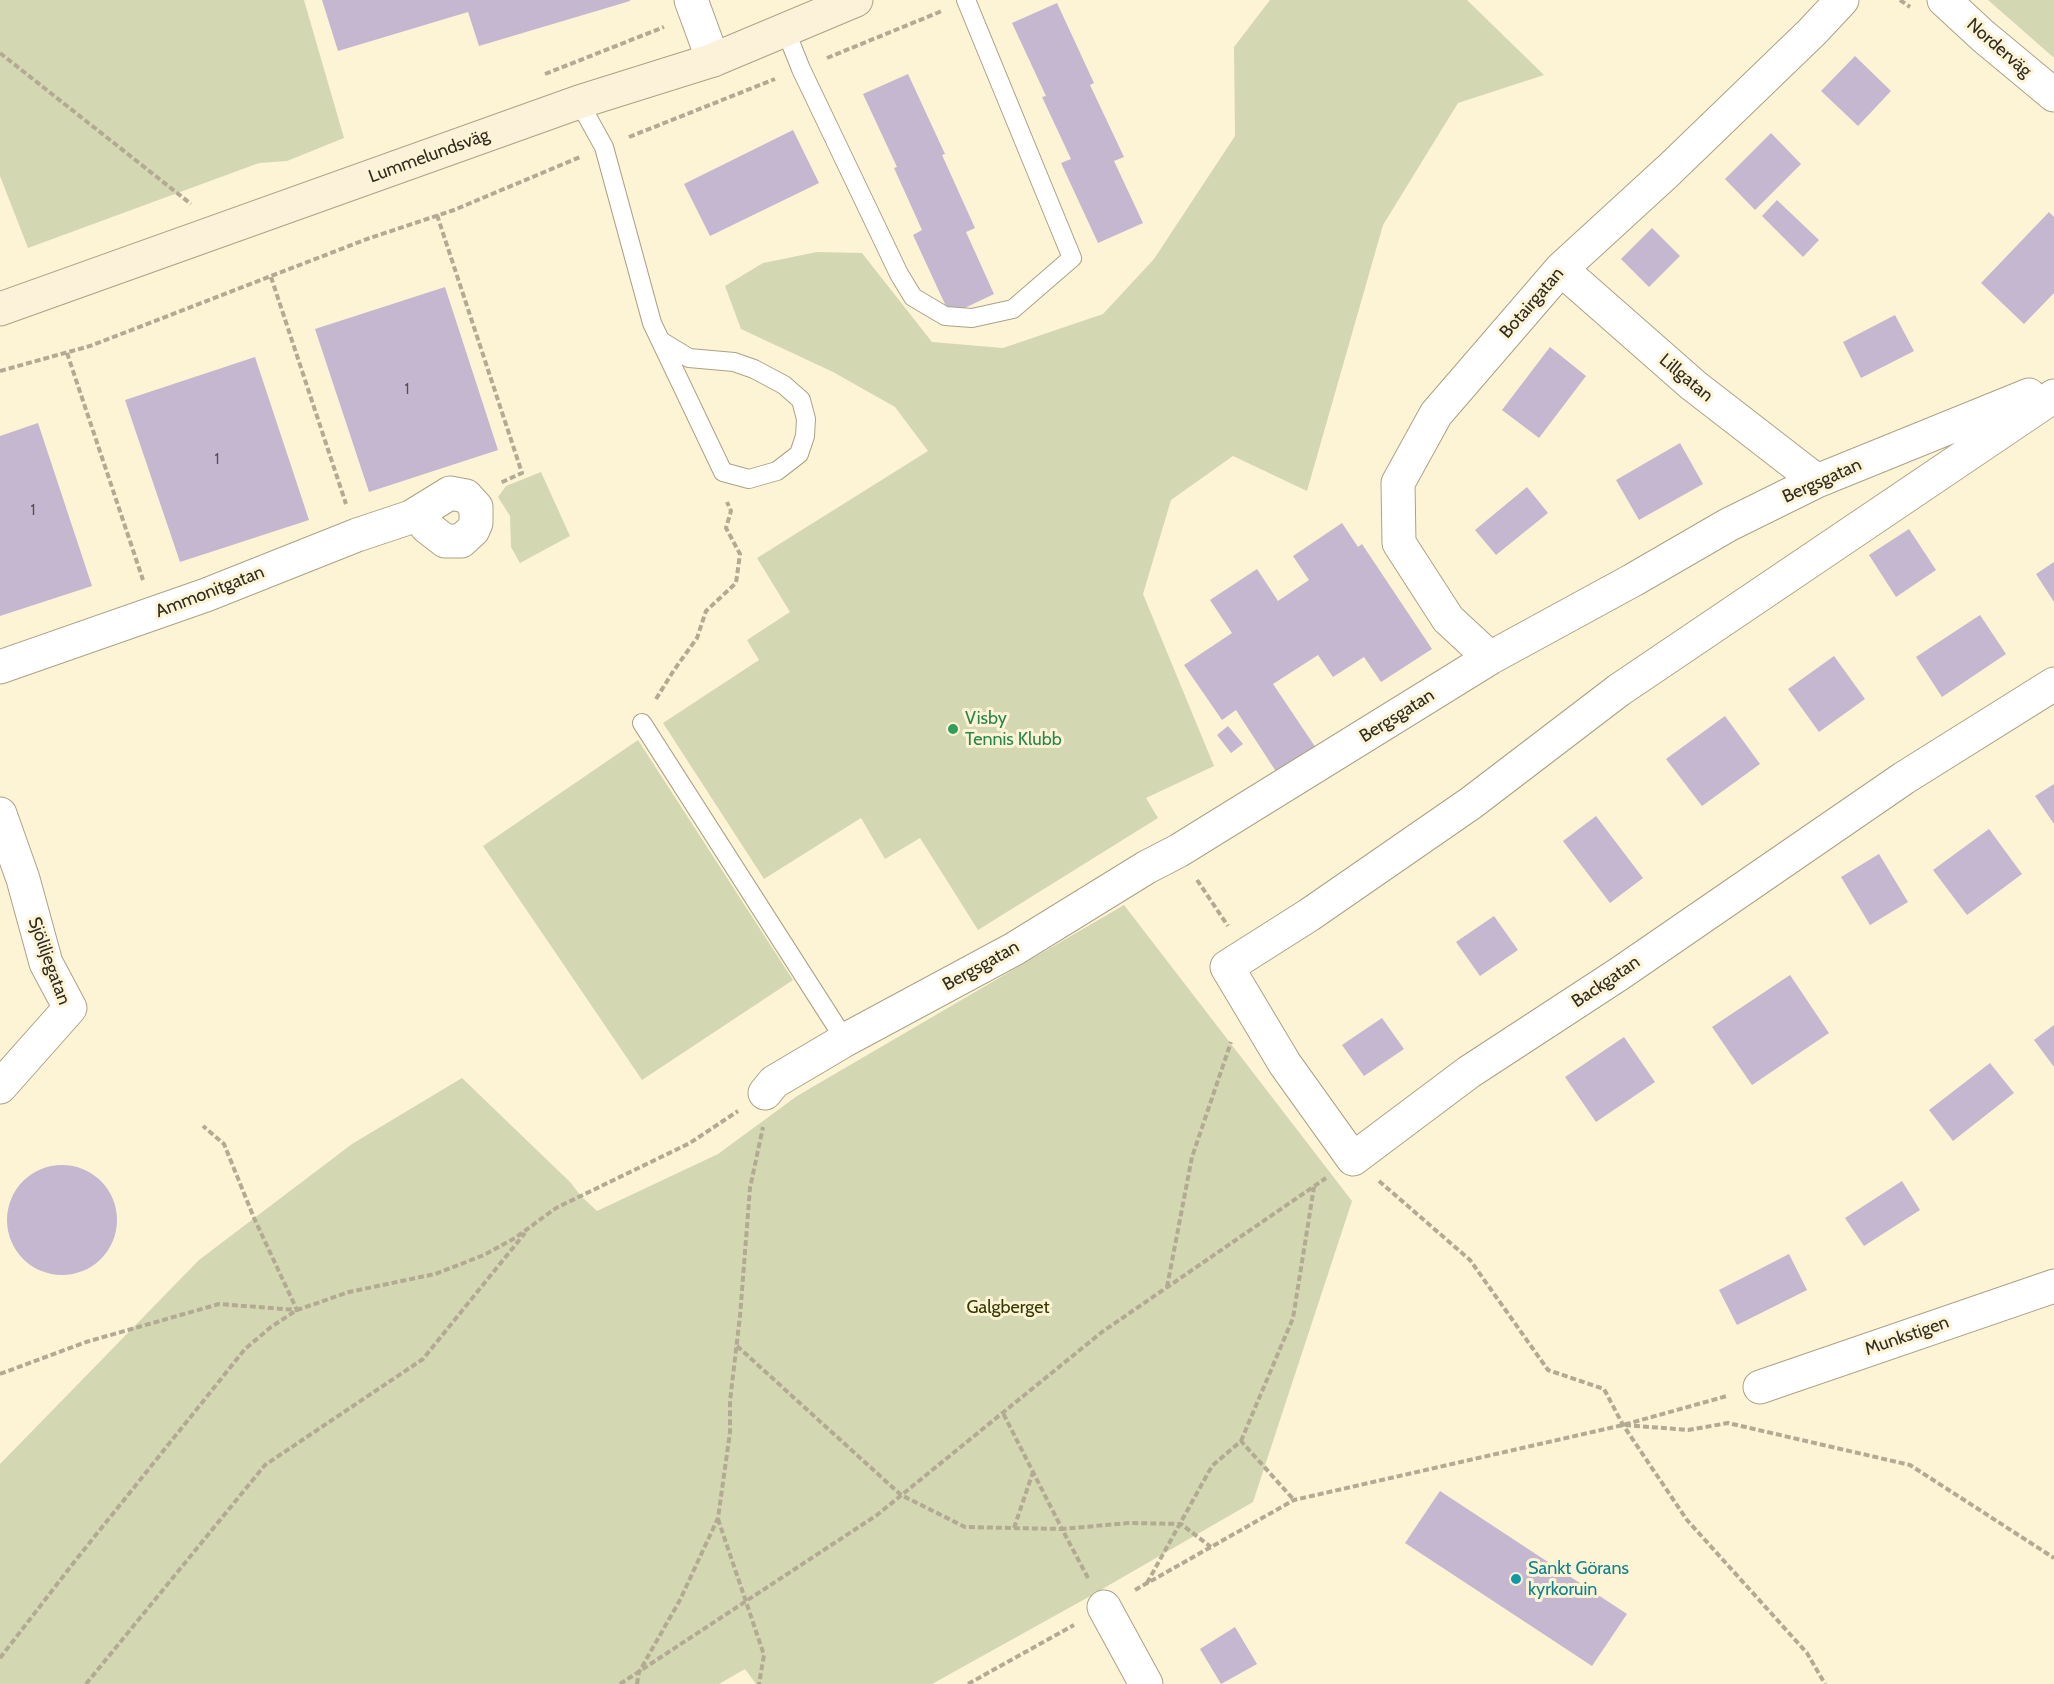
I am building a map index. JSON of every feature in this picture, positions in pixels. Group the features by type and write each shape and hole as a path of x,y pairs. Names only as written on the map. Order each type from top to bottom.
{"main road":[{"name":"Lummelundsväg","path":"0,309 579,102 713,60 856,0"}],"street":[{"path":"691,0 713,60"},
{"name":"Botairgatan","path":"1490,658 1448,619 1399,543 1398,483 1436,414 1561,269 1669,170 1842,0"},
{"name":"Norderväg","path":"1944,0 2054,95"},
{"name":"Lillgatan","path":"1561,269 1693,385 1817,481"},
{"name":"Bergsgatan","path":"765,1093 774,1082 845,1040 1014,949 1147,867 1178,851 1490,658 1728,525 1817,481 2054,384"},
{"path":"1353,1159 1285,1064 1246,999 1236,960 1309,915 1472,802 1618,690 2054,396"},
{"name":"Ammonitgatan","path":"0,667 206,595 418,513 450,493 466,496 476,507"},
{"name":"Backgatan","path":"1353,1159 1469,1072 1727,901 1904,778 2054,684"},
{"name":"Sjöliljegatan","path":"0,814 23,879 46,963 70,1008 0,1087"},
{"name":"Munkstigen","path":"1760,1387 2054,1286"},
{"path":"1104,1607 1146,1684"}],"lane":[{"path":"786,29 801,69 899,274 913,297 945,316 972,318 1013,309 1072,258 966,0"},
{"path":"579,102 604,147 652,323 723,472 749,479 777,471 799,454 805,436 806,419 801,400 783,385 754,369 734,362 688,358 662,341"},
{"path":"642,723 845,1040"}],"path":[{"path":"0,371 90,346 367,239 437,215 966,0"},
{"path":"0,52 196,209"},
{"path":"437,215 522,473 502,481 493,494 476,507"},
{"path":"271,277 357,535"},
{"path":"67,353 154,613"},
{"path":"642,723 674,670 697,638 706,611 736,583 740,554 726,528 731,511 720,485 723,472"},
{"path":"1178,851 1236,960"},
{"path":"1167,1288 1191,1157 1246,999"},
{"path":"0,1658 244,1349 271,1327 297,1310 349,1292 435,1274 484,1255 515,1238 556,1208 690,1143 765,1093"},
{"path":"203,1126 224,1144 254,1218 297,1310"},
{"path":"637,1684 639,1672 680,1600 718,1518 730,1432 730,1401 750,1188 757,1152"},
{"path":"620,1684 877,1515 1102,1332 1353,1159 1470,1260 1548,1370 1604,1389 1623,1425 1687,1520 1807,1653 1825,1684"},
{"path":"1147,1583 1212,1466 1241,1441 1293,1318 1314,1186"},
{"path":"86,1684 265,1465 423,1359 529,1228"},
{"path":"0,1374 86,1342 219,1304 297,1310"},
{"path":"736,1345 902,1495 965,1527 1062,1529 1128,1522 1181,1524 1211,1547"},
{"path":"968,1684 1294,1500 1623,1425 1760,1387"},
{"path":"1003,1413 1104,1607"},
{"path":"1623,1425 1688,1430 1728,1424 1910,1465 2054,1558"},
{"path":"1241,1441 1294,1500"},
{"path":"1014,1528 1033,1472"},
{"path":"718,1518 764,1655 759,1684"}],"green space":[{"path":"0,0 304,0 344,138 287,161 259,163 28,248 0,176"},
{"path":"1270,0 1467,0 1544,75 1458,103 1383,225 1307,491 1233,456 1171,500 1143,594 1214,766 1146,798 1158,818 978,930 920,838 885,859 861,818 764,879 663,723 759,660 747,640 790,612 757,558 928,451 895,407 833,372 741,329 725,286 763,263 817,252 862,253 932,342 1003,348 1103,314 1154,259 1235,136 1234,47"},
{"path":"1988,0 2054,0 2054,57 2053,57"},
{"path":"541,472 570,536 520,563 511,547 510,516 498,497 506,486"},
{"path":"638,740 793,980 642,1080 483,846"},
{"name":"Galgberget","path":"1124,905 1352,1201 1253,1502 932,1684 756,1684 745,1669 719,1684 0,1684 0,1464 199,1260 352,1144 462,1078 597,1211 718,1154 797,1096"}],"building":[{"path":"322,0 630,1 479,46 468,12 338,51"},
{"path":"1057,3 1094,83 1090,85 1124,157 1114,161 1143,223 1098,243 1061,163 1071,159 1042,97 1046,96 1012,23"},
{"path":"1855,56 1891,91 1858,126 1821,91"},
{"path":"908,74 945,154 942,155 975,228 966,232 994,294 950,315 913,235 922,230 894,168 897,167 863,94"},
{"path":"793,130 819,183 710,236 684,184"},
{"path":"1771,133 1801,164 1755,210 1725,179"},
{"path":"1777,200 1819,240 1803,257 1762,216"},
{"path":"2049,212 2054,217 2054,293 2024,324 1981,283"},
{"path":"1652,228 1680,256 1649,287 1621,259"},
{"path":"445,287 498,450 369,492 315,329"},
{"path":"1895,315 1914,351 1861,378 1843,342"},
{"path":"1550,347 1586,376 1539,438 1502,410"},
{"path":"255,357 309,520 180,562 125,400"},
{"path":"38,423 92,586 0,616 0,436"},
{"path":"1680,443 1703,484 1639,520 1616,480"},
{"path":"1527,487 1548,513 1496,555 1475,530"},
{"path":"1342,523 1358,547 1362,544 1432,649 1381,682 1364,657 1333,677 1318,655 1273,684 1316,748 1277,773 1236,710 1222,720 1184,665 1232,633 1210,600 1257,569 1278,601 1309,580 1293,556"},
{"path":"1909,529 1936,570 1896,597 1869,555"},
{"path":"2054,562 2054,602 2036,574"},
{"path":"1980,615 2006,654 1942,697 1916,657"},
{"path":"1834,656 1865,699 1819,732 1788,689"},
{"path":"1725,716 1760,764 1702,806 1666,759"},
{"path":"1228,726 1243,744 1231,753 1217,735"},
{"path":"2054,784 2054,824 2035,796"},
{"path":"1596,816 1643,878 1610,903 1563,841"},
{"path":"1989,829 2022,874 1967,915 1933,870"},
{"path":"1879,854 1908,902 1870,925 1841,877"},
{"path":"1494,916 1518,950 1480,976 1456,942"},
{"path":"1790,975 1829,1033 1752,1085 1712,1027"},
{"path":"1382,1018 1404,1049 1364,1076 1342,1045"},
{"path":"2054,1025 2054,1067 2034,1040"},
{"path":"1624,1037 1655,1082 1596,1122 1565,1077"},
{"path":"1990,1063 2014,1093 1953,1141 1929,1110"},
{"path":"62,1165 83,1169 101,1181 113,1199 117,1220 113,1241 101,1259 83,1271 62,1275 41,1271 23,1259 11,1241 7,1220 11,1199 23,1181 41,1169"},
{"path":"1902,1181 1920,1210 1864,1246 1845,1218"},
{"path":"1789,1254 1807,1290 1737,1325 1719,1290"},
{"name":"Sankt Görans kyrkoruin","path":"1440,1491 1627,1614 1592,1666 1405,1543"},
{"path":"1235,1627 1257,1664 1221,1684 1200,1649"}],"place":[{"name":"Visby Tennis Klubb","path":"953,729"},
{"name":"Sankt Görans kyrkoruin","path":"1516,1579"}]}
